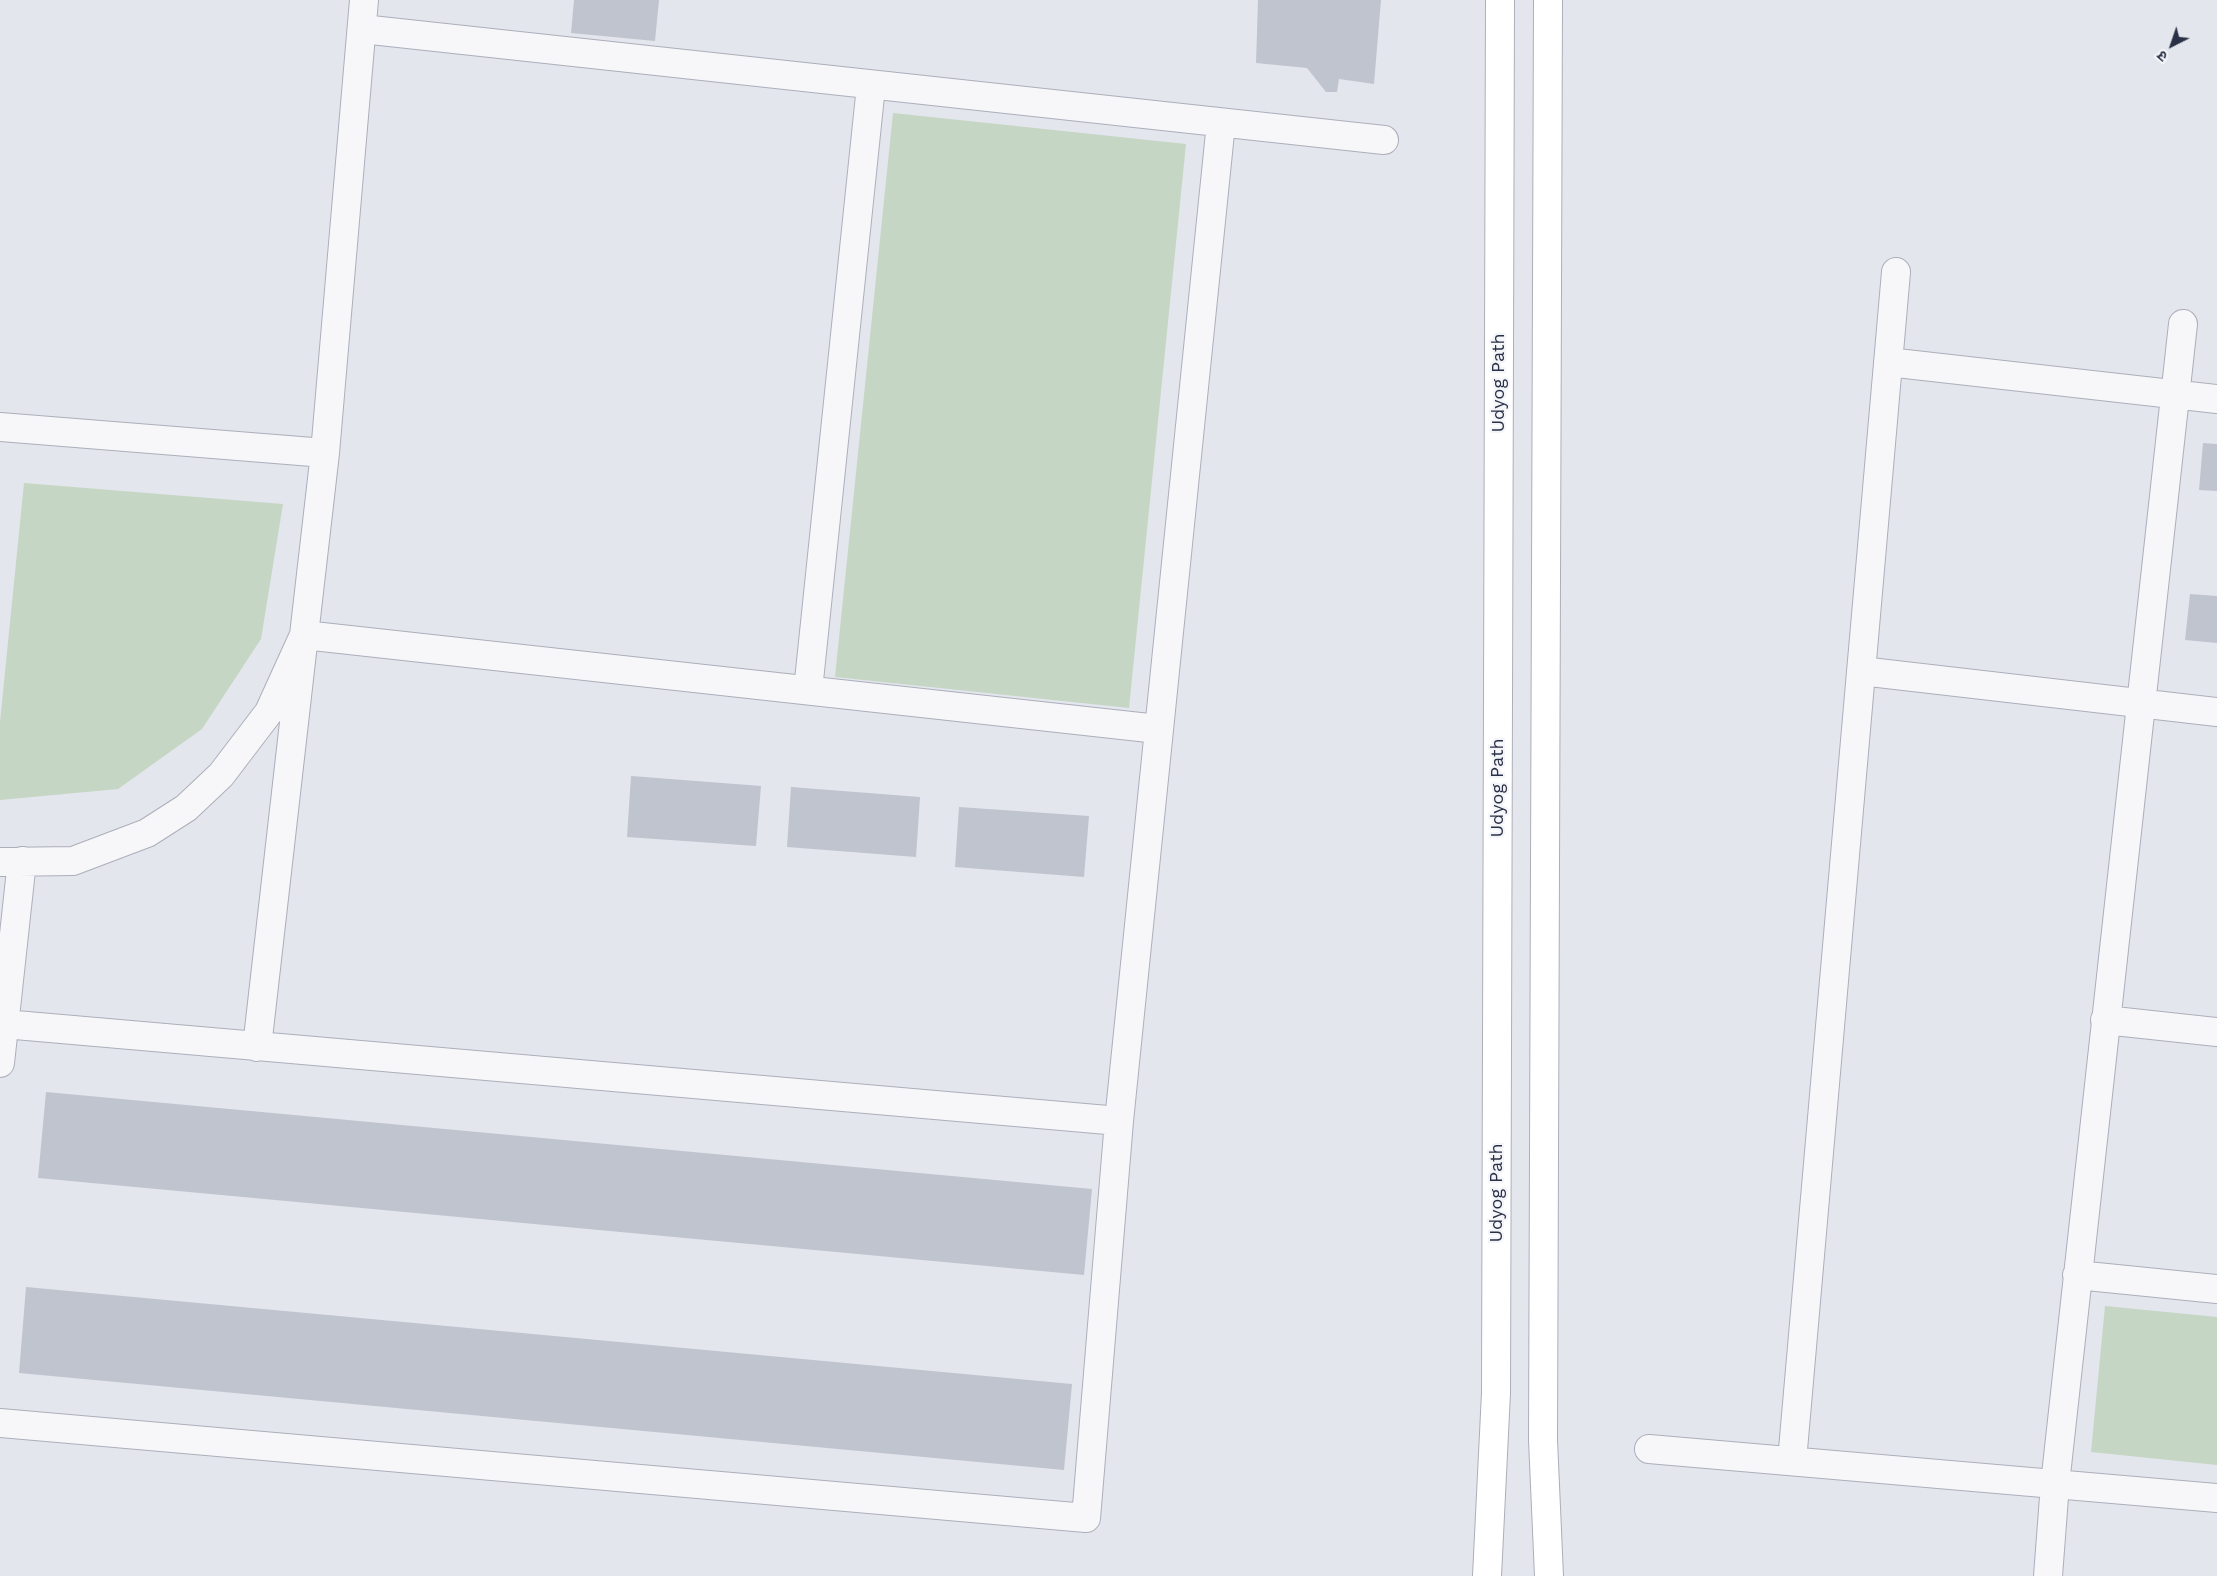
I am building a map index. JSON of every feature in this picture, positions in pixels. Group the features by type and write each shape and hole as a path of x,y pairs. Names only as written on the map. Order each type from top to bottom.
{"main road":[{"name":"Udyog Path","path":"1487,1576 1496,1393 1500,0"},
{"path":"1548,0 1542,1440 1549,1576"}],"street":[{"path":"257,1047 325,453 364,0"},
{"path":"362,29 871,86 1384,140"},
{"path":"808,690 871,86"},
{"path":"0,1423 1086,1518 1118,1121 1221,123"},
{"path":"1792,1461 1896,272"},
{"path":"2048,1576 2054,1484 2182,324"},
{"path":"1888,362 2217,399"},
{"path":"0,427 325,453"},
{"path":"304,635 1158,728"},
{"path":"0,1063 4,1024 11,861 73,861 147,833 186,808 222,775 269,712 304,635"},
{"path":"1861,671 2217,712"},
{"path":"2105,1020 2217,1032"},
{"path":"4,1024 1118,1121"},
{"path":"2077,1275 2217,1289"},
{"path":"1648,1449 2217,1498"}],"green space":[{"path":"893,113 1186,144 1129,708 835,677"},
{"path":"24,483 283,504 261,639 202,729 118,789 0,800 0,722"},
{"path":"2105,1306 2217,1317 2217,1465 2091,1452"}],"building":[{"path":"574,0 659,0 655,41 571,33"},
{"path":"1258,0 1381,0 1374,84 1339,79 1337,92 1326,92 1307,68 1256,63"},
{"path":"2203,443 2217,444 2217,491 2199,490"},
{"path":"2190,594 2217,596 2217,643 2185,640"},
{"path":"631,776 761,786 756,846 627,837"},
{"path":"791,787 920,797 916,857 787,847"},
{"path":"959,807 1089,816 1084,877 955,867"},
{"path":"46,1092 1092,1189 1084,1275 38,1178"},
{"path":"26,1287 1072,1384 1064,1470 19,1373"}]}
